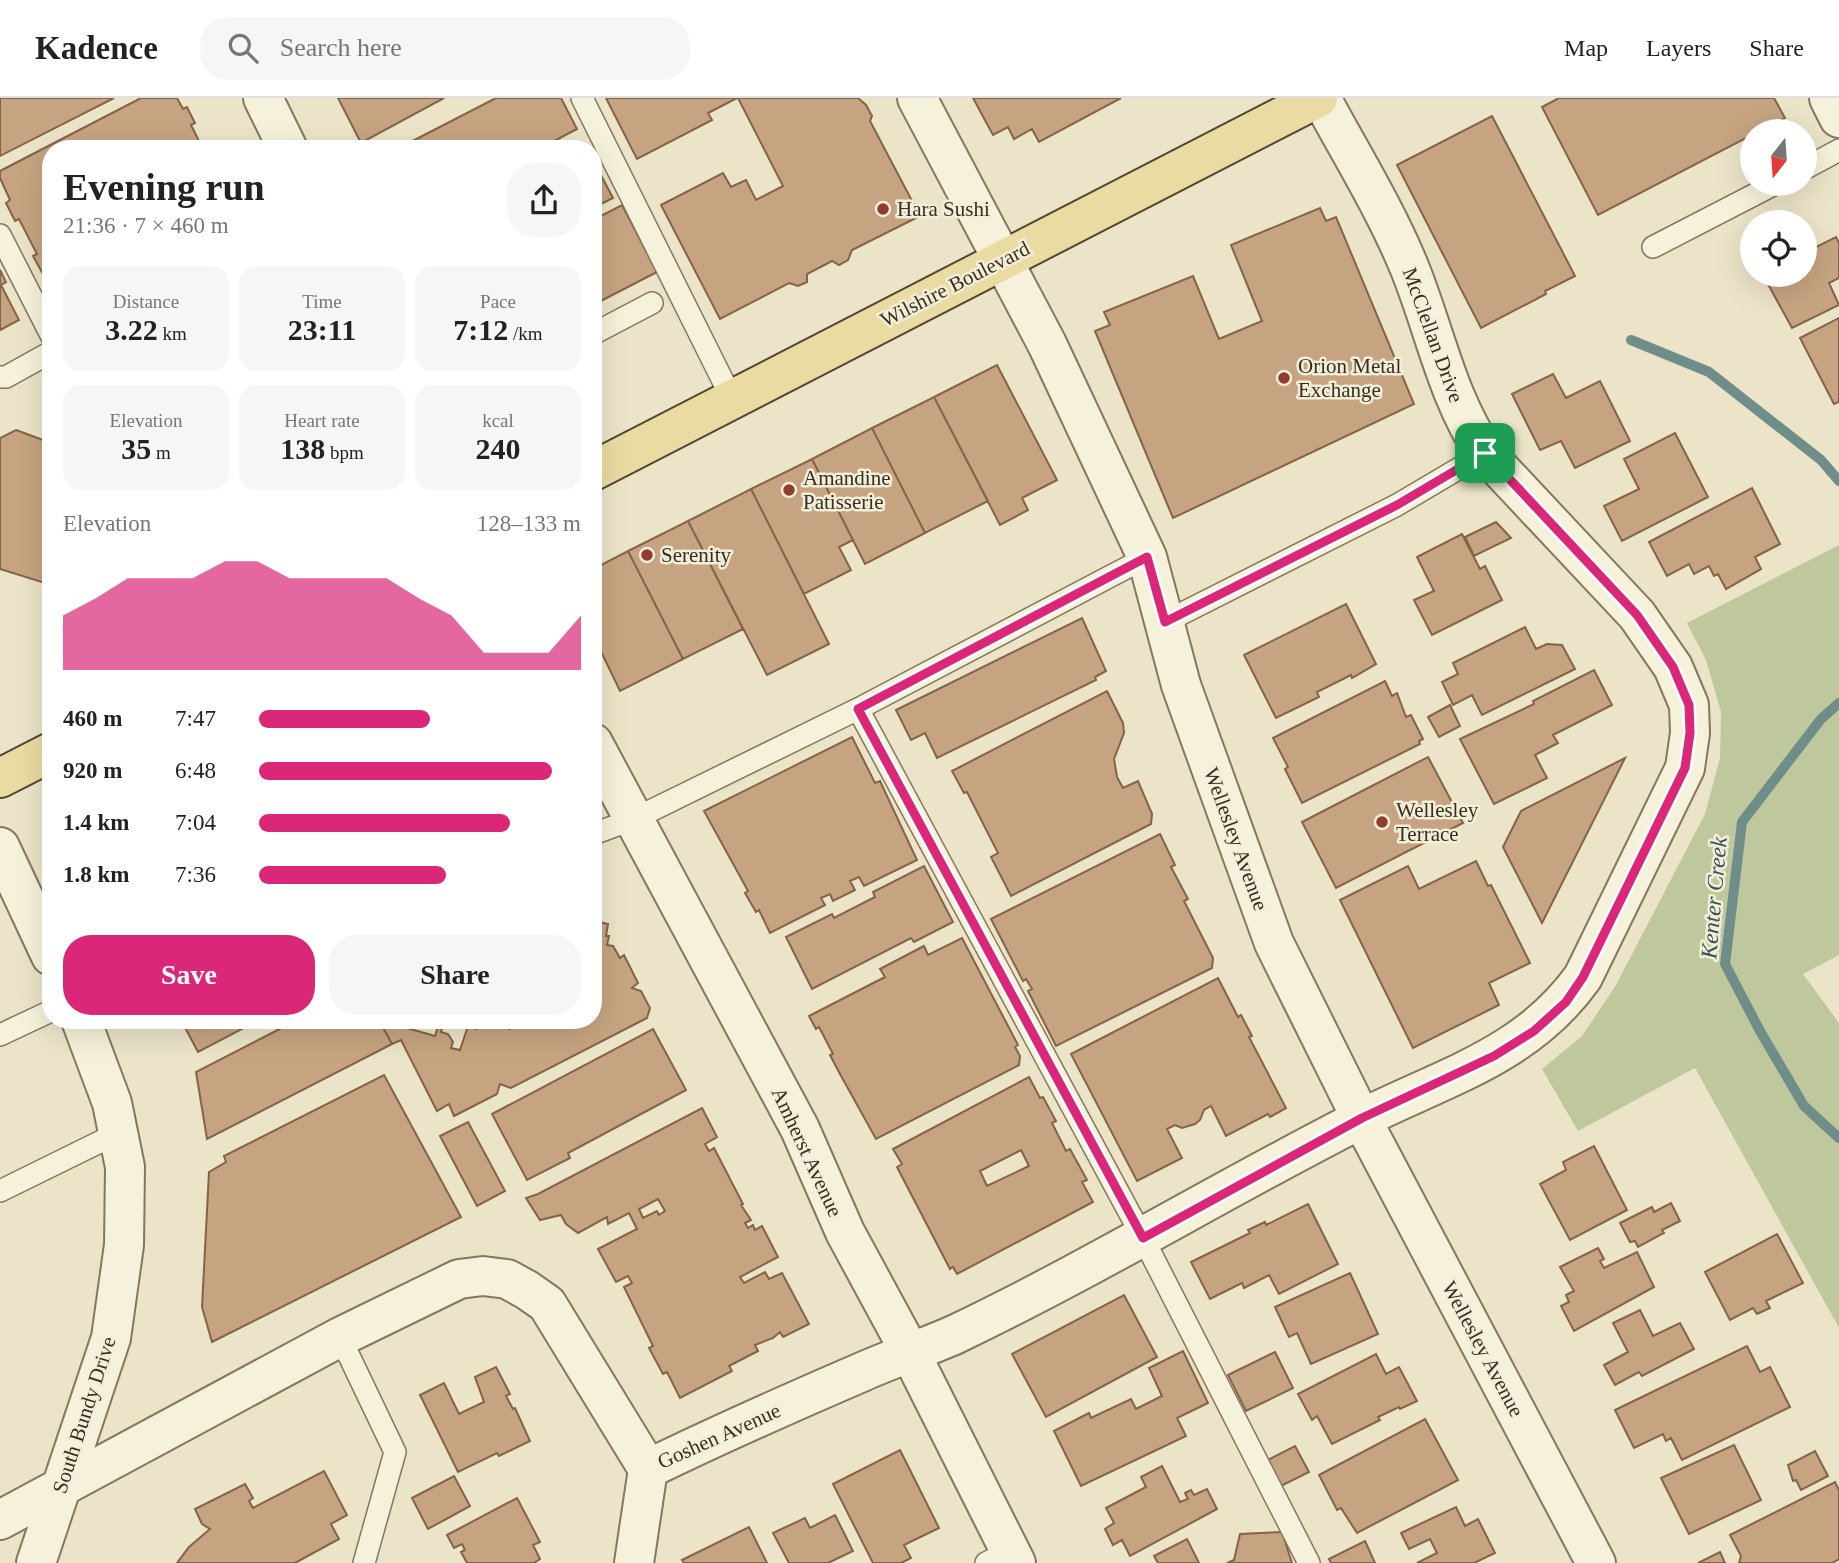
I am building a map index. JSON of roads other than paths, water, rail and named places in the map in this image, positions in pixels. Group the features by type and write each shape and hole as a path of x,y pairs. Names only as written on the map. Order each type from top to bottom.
{"main road":[{"name":"Wilshire Boulevard","path":"602,466 1319,98"},
{"path":"0,778 42,757"}],"street":[{"path":"263,98 284,140"},
{"name":"Wellesley Avenue","path":"918,98 1047,344 1147,557 1181,685 1274,943 1362,1118 1596,1563"},
{"name":"McClellan Drive","path":"1319,98 1387,221 1410,270 1459,407 1485,453 1637,615 1673,667 1689,705 1690,733 1685,768 1583,977 1566,1002 1534,1031 1494,1056 1362,1118"},
{"path":"1829,98 1839,118"},
{"name":"Amherst Avenue","path":"602,760 800,1129 845,1232 910,1352 1004,1559"},
{"path":"0,847 42,937"},
{"name":"South Bundy Drive","path":"36,1563 111,1338 124,1245 125,1167 112,1103 84,1029"},
{"name":"Goshen Avenue","path":"0,1520 340,1337 459,1279 483,1276 507,1279 547,1304 648,1469 954,1335 1143,1238 1362,1118"},
{"path":"634,1563 648,1469"}],"lane":[{"path":"582,98 732,399"},
{"path":"1817,162 1839,150"},
{"path":"1653,247 1752,196"},
{"path":"0,235 42,317"},
{"path":"602,329 652,303"},
{"path":"2,383 42,358"},
{"path":"1165,622 1397,505 1485,453"},
{"path":"602,831 634,819 858,709 1147,557"},
{"path":"858,709 1143,1238 1309,1563"},
{"path":"0,1035 42,1014"},
{"path":"0,1191 118,1133"},
{"path":"340,1337 395,1452 364,1563"}],"waterway":[{"name":"Kenter Creek","path":"1631,340 1709,372 1821,460 1839,481"},
{"name":"Kenter Creek","path":"1839,703 1821,719 1742,822 1725,964 1804,1106 1839,1138"}],"place":[{"name":"Hara Sushi","path":"883,209"},
{"name":"Orion Metal Exchange","path":"1284,378"},
{"name":"Amandine Patisserie","path":"789,490"},
{"name":"Serenity","path":"647,555"},
{"name":"Wellesley Terrace","path":"1382,822"}]}
